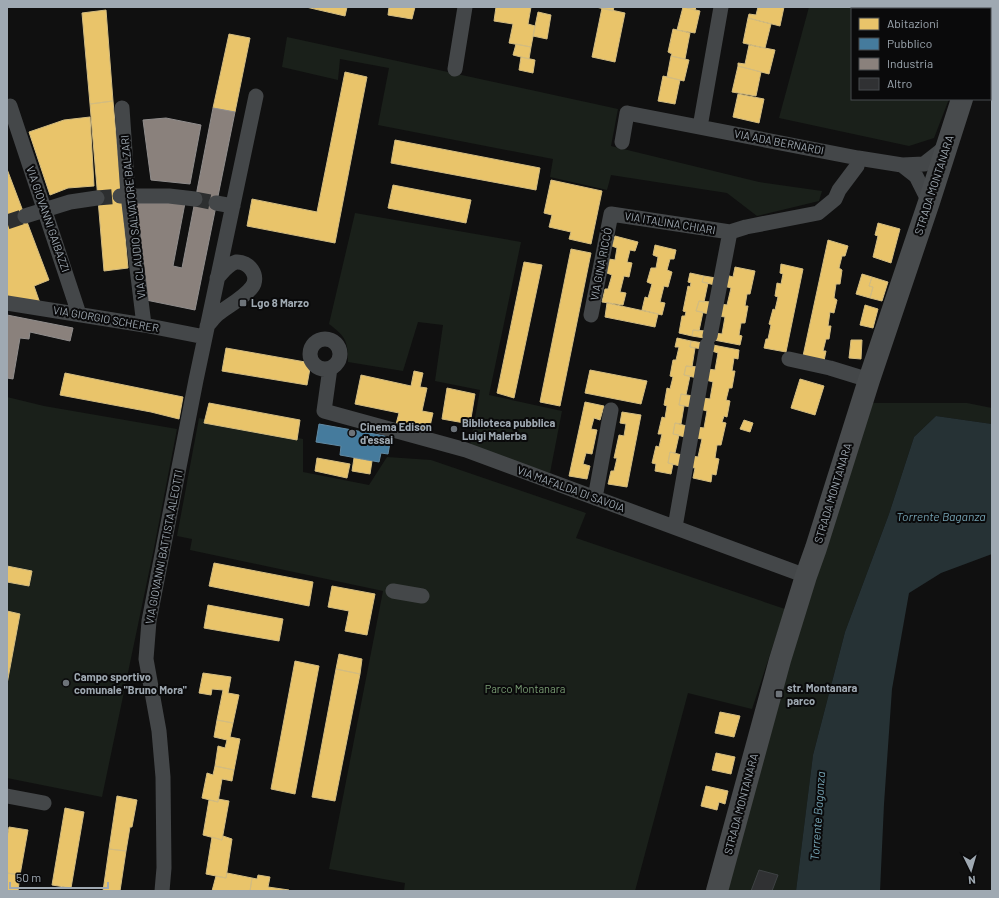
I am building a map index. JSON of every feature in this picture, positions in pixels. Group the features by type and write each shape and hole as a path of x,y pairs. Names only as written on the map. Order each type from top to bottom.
{"street":[{"path":"455,70 465,7"},
{"path":"700,127 721,7"},
{"name":"VIA GIOVANNI BATTISTA ALEOTTI","path":"162,891 164,868 163,777 159,730 146,659 151,610 217,278 256,96"},
{"name":"STRADA MONTANARA","path":"717,891 780,660 869,380 929,202 929,173 948,146 962,100"},
{"name":"VIA GIOVANNI GAIBAZZI","path":"10,106 80,314"},
{"name":"VIA CLAUDIO SALVATORE BALZARI","path":"122,108 124,195 144,325"},
{"name":"VIA ADA BERNARDI","path":"622,142 627,113 858,158"},
{"path":"858,158 902,165 929,173"},
{"name":"VIA ITALINA CHIARI","path":"611,214 730,232 746,227 818,213 835,199 839,190 857,166 858,158"},
{"path":"124,195 169,196 194,199"},
{"path":"25,216 70,202 97,198"},
{"path":"216,203 233,206"},
{"name":"VIA GINA RICCÒ","path":"591,315 611,214"},
{"name":"VIA ITALINA CHIARI","path":"675,527 730,232"},
{"path":"206,332 216,315 248,292 253,286 254,274 251,268 245,264 235,262 227,267 217,278"},
{"name":"VIA GIORGIO SCHERER","path":"7,303 144,325 206,332"},
{"path":"789,359 830,368 869,380"},
{"name":"VIA MAFALDA DI SAVOIA","path":"330,368 324,411 466,450 806,576"},
{"path":"595,498 611,410"},
{"path":"393,591 422,596"},
{"path":"7,796 44,803"}],"green space":[{"path":"809,7 985,7 851,8 851,100 949,100 934,138 909,146 779,118"},
{"path":"287,37 618,109 611,146 759,182 822,191 819,201 757,216 727,193 611,175 607,190 550,177 553,159 378,125 389,68 340,59 338,80 282,67"},
{"path":"355,213 521,242 489,395 562,411 550,473 470,446 480,390 435,381 443,325 418,322 403,371 348,362 345,340 339,332 329,324"},
{"path":"7,397 44,406 177,429 154,548 102,797 7,778"},
{"path":"870,403 967,403 992,408 992,424 936,416 914,437 889,514 845,632 813,755 796,891 710,891"},
{"name":"Parco Montanara","path":"199,418 303,439 303,472 369,485 387,457 431,460 586,513 576,538 785,609 752,709 688,693 635,891 404,891 405,883 329,869 383,591 190,550 192,539 177,536"}],"water":[{"name":"Torrente Baganza","path":"936,416 992,424 992,554 941,573 909,593 892,689 880,891 796,891 813,755 845,632 889,514 914,437"}],"building: Abitazioni":[{"path":"306,7 347,7 345,16"},
{"path":"389,7 415,7 412,19 388,15"},
{"path":"496,7 531,7 528,24 535,26 531,47 509,43 513,24 494,21"},
{"path":"596,7 614,7 613,11"},
{"path":"683,7 700,11 695,33 677,30"},
{"path":"684,7 696,7 695,10"},
{"path":"758,7 784,7 780,26 748,18 749,14 756,15"},
{"path":"602,8 625,13 615,62 592,57"},
{"path":"106,10 113,101 90,104 82,13"},
{"path":"538,12 551,15 547,39 533,36"},
{"path":"748,18 771,24 765,48 743,43"},
{"path":"673,29 690,33 685,59 671,56 672,54 668,52"},
{"path":"229,34 250,38 235,112 213,108"},
{"path":"516,44 531,47 529,59 513,55"},
{"path":"749,45 775,50 769,74 738,66 738,63 745,64"},
{"path":"671,56 689,60 684,81 667,77"},
{"path":"521,57 535,60 533,73 519,70"},
{"path":"738,66 761,72 756,96 732,92"},
{"path":"345,72 367,77 335,243 247,226 252,199 317,212"},
{"path":"663,76 680,80 675,104 658,101"},
{"path":"738,94 764,99 759,123 733,117"},
{"path":"113,101 128,268 104,271 90,104"},
{"path":"90,117 94,186 68,188 50,195 29,132 64,120"},
{"path":"395,140 540,168 536,190 391,163"},
{"path":"7,169 49,280 34,286 41,306 7,299"},
{"path":"551,180 602,191 591,244 569,239 571,232 549,227 552,215 544,213"},
{"path":"393,185 471,200 466,223 388,208"},
{"path":"878,223 900,229 891,263 873,257 878,236 875,235"},
{"path":"615,236 638,242 635,251 630,250 627,262 632,263 629,277 624,276 620,292 626,293 623,305 602,302 605,289 608,289 612,275 607,273 609,259 615,260 617,248 612,246"},
{"path":"828,240 848,246 845,256 842,256 839,268 842,270 840,284 836,284 834,298 837,300 834,313 830,312 828,326 831,326 829,339 826,339 823,351 826,351 824,361 803,356"},
{"path":"655,245 676,250 674,259 670,259 667,270 672,272 668,287 664,286 660,302 665,303 662,315 642,310 645,297 648,298 652,284 647,282 651,268 656,268 658,257 653,255"},
{"path":"571,249 591,253 560,406 540,402"},
{"path":"524,262 542,265 514,398 497,393"},
{"path":"781,264 803,269 786,352 764,348 766,339 768,339 771,325 769,324 773,309 775,310 778,297 775,296 777,283 781,284 783,274 780,273"},
{"path":"735,267 755,271 750,294 747,294 745,306 748,306 745,323 741,323 739,335 742,336 740,345 714,340 715,333 722,334 725,317 718,316 721,304 727,305 731,288 724,286 726,275 733,277"},
{"path":"690,273 704,276 702,282 708,283 704,302 699,301 696,311 703,312 699,331 693,330 692,336 679,333 682,316 685,316 686,312 683,311 688,286 690,287 691,283 688,282"},
{"path":"862,274 872,277 869,286 873,287 870,298 856,294"},
{"path":"704,276 716,278 715,285 702,282"},
{"path":"872,277 888,282 882,301 870,298 873,287 869,286"},
{"path":"699,301 711,302 709,314 696,311"},
{"path":"607,303 658,314 655,327 605,317"},
{"path":"865,305 878,309 873,328 860,325"},
{"path":"693,330 706,331 704,338 692,336"},
{"path":"677,338 691,341 690,347 695,348 692,367 686,366 684,375 690,376 686,395 681,394 679,405 684,406 681,424 675,423 673,434 679,435 675,453 670,452 668,463 673,464 671,474 655,471 656,464 652,463 656,446 659,447 662,434 658,434 662,417 665,418 667,406 664,405 667,388 670,389 673,377 670,376 673,360 676,360 679,347 675,347"},
{"path":"851,340 862,340 861,359 849,358"},
{"path":"691,341 703,343 702,349 690,347"},
{"path":"713,345 739,350 738,359 734,358 732,371 735,371 732,388 729,388 726,400 730,401 727,417 724,416 722,422 726,423 721,445 717,445 715,458 719,459 716,475 712,474 711,482 693,478 695,468 689,467 692,456 698,457 702,439 695,438 697,427 704,428 707,411 700,409 703,398 710,399 713,382 706,380 708,369 715,370 718,353 712,351"},
{"path":"226,348 311,363 307,385 222,371"},
{"path":"686,366 699,367 697,378 684,375"},
{"path":"590,370 647,381 641,404 585,393"},
{"path":"414,371 423,373 420,387 427,388 422,411 433,413 428,435 395,428 399,413 355,404 361,375 411,386"},
{"path":"65,373 183,397 179,419 151,412 60,395"},
{"path":"800,379 824,386 815,415 791,408"},
{"path":"447,388 475,394 470,424 442,419"},
{"path":"681,394 693,396 691,407 679,405"},
{"path":"585,402 604,406 600,420 594,418 591,429 597,430 592,454 586,453 583,464 590,466 587,479 569,476"},
{"path":"209,403 300,420 297,440 204,423"},
{"path":"622,412 641,415 627,487 608,484 611,471 614,471 617,458 614,458 619,435 624,436 626,424 620,423"},
{"path":"744,420 753,423 750,432 740,429"},
{"path":"675,423 687,426 685,437 673,434"},
{"path":"670,452 682,455 680,466 668,463"},
{"path":"317,458 350,464 347,478 315,471"},
{"path":"354,458 372,461 370,474 352,471"},
{"path":"214,563 313,582 309,606 209,586"},
{"path":"7,566 32,571 29,586 7,582"},
{"path":"332,586 375,594 367,635 345,631 349,611 328,607"},
{"path":"208,605 283,619 279,641 204,628"},
{"path":"7,611 20,614 7,684"},
{"path":"339,654 362,659 360,674 336,669"},
{"path":"295,661 319,666 295,794 271,789"},
{"path":"336,669 360,674 335,801 312,797"},
{"path":"203,673 231,677 228,693 239,695 233,723 217,720 223,690 212,689 211,695 199,693"},
{"path":"720,712 740,716 734,737 715,733"},
{"path":"217,720 233,723 230,737 240,739 234,770 215,766 218,746 225,748 227,740 214,737"},
{"path":"716,753 735,757 731,774 712,770"},
{"path":"215,766 234,770 232,781 222,779 218,802 202,798 207,773 213,775"},
{"path":"706,786 728,791 725,804 719,802 717,810 701,806"},
{"path":"117,796 137,800 126,851 109,849"},
{"path":"218,799 229,801 222,840 203,835 209,800 218,802"},
{"path":"65,808 84,812 71,888 52,885"},
{"path":"9,827 28,830 20,875 7,873 7,839"},
{"path":"223,836 232,839 226,878 206,874 212,837 222,840"},
{"path":"109,849 126,851 120,891 103,891"},
{"path":"7,873 20,875 18,891 7,891"},
{"path":"227,873 252,878 250,891 212,891 216,876 226,878"},
{"path":"258,875 270,877 268,887 289,891 250,891 252,878 257,879"}],"building: Pubblico":[{"path":"319,424 391,437 388,454 381,453 379,462 340,455 341,446 316,442"}],"building: Industria":[{"path":"213,108 235,112 195,310 146,300 134,203 185,203 173,266 182,268"},
{"path":"166,118 201,125 190,184 151,180 143,120"},
{"path":"7,315 73,328 70,341 30,332 29,339 20,338 13,379 7,378"}],"building: Altro":[{"path":"759,870 778,875 772,891 751,891"}],"tunnel":[{"path":"97,198 120,196"},
{"path":"195,199 216,203"},
{"path":"7,222 25,216"}],"place":[{"name":"Lgo 8 Marzo","path":"243,303"},
{"name":"Biblioteca pubblica Luigi Malerba","path":"454,429"},
{"name":"Cinema Edison d'essai","path":"352,433"},
{"name":"Campo sportivo comunale \"Bruno Mora\"","path":"66,683"},
{"name":"str. Montanara parco","path":"779,694"}]}
